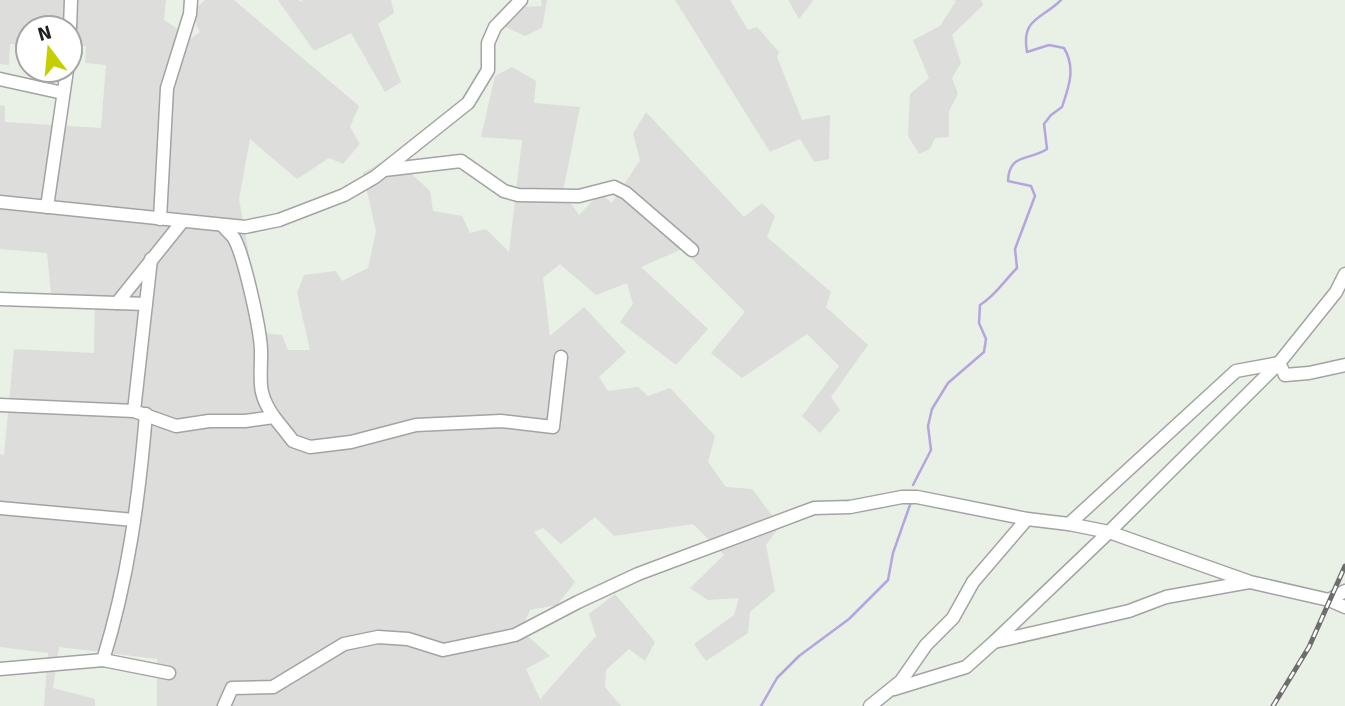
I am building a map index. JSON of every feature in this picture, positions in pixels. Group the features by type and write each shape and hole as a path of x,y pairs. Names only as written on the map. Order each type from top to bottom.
{"street":[{"path":"160,219 167,88 190,14 191,0"},
{"path":"0,202 246,227 279,220 316,207 344,195 384,170 468,103 488,70 488,43 495,27 521,0"},
{"path":"0,79 63,93"},
{"path":"47,207 65,84"},
{"path":"384,170 461,161 504,191 518,195 579,196 614,187 626,193 692,250"},
{"path":"117,303 135,284 151,259 182,222"},
{"path":"223,226 233,237 243,262 262,354 259,375 264,403 293,441 310,447 351,442 416,425 502,421 553,427 561,357"},
{"path":"103,660 125,579 141,477 140,413 151,259"},
{"path":"887,692 965,667 994,642 1279,363 1336,292 1345,274"},
{"path":"0,299 146,304"},
{"path":"1279,363 1285,375 1345,365"},
{"path":"1069,524 1236,370 1279,363"},
{"path":"0,405 140,413 176,426 274,417"},
{"path":"224,706 232,688 273,687 344,644 378,636 408,639 443,650 515,635 638,574 814,508 850,507 902,497 918,497 1109,532 1250,582 1329,600 1345,607"},
{"path":"0,508 134,520"},
{"path":"870,706 901,681 926,645 953,618 973,582 1027,519"},
{"path":"994,642 1129,611 1166,597 1250,582"},
{"path":"1329,600 1345,591"},
{"path":"0,669 103,660 170,673"}],"shaded area":[{"path":"0,0 166,0 164,20 192,38 200,32 191,13 205,0 234,0 359,106 350,127 360,144 343,164 329,158 297,179 250,139 239,199 263,333 282,335 288,350 310,350 297,293 304,275 336,271 342,281 368,268 376,231 363,173 392,156 430,191 433,211 462,216 470,233 486,229 509,252 522,140 481,137 495,76 512,67 536,81 534,103 580,107 563,192 579,215 600,193 612,203 640,160 633,134 646,112 744,217 762,203 775,216 767,237 831,292 826,307 868,345 831,397 840,410 820,433 802,416 839,366 807,334 742,378 711,353 745,312 682,249 641,267 708,329 676,365 620,322 633,304 627,283 596,295 560,264 543,278 550,336 584,307 626,352 599,377 608,391 638,387 648,396 670,388 715,436 708,462 726,487 752,489 780,526 766,545 775,591 750,612 748,633 706,661 694,644 734,615 739,598 708,600 690,588 724,555 693,524 614,536 595,517 561,544 543,528 534,532 575,582 557,605 530,610 521,630 550,656 526,669 540,699 596,636 589,614 615,594 655,642 645,661 629,649 606,670 605,687 621,706 157,706 157,659 59,647 53,688 95,699 95,706 44,706 48,653 0,647 0,454 4,455 14,349 94,353 95,296 51,293 47,253 0,249 0,105 5,106 5,122 101,128 106,65 85,63 84,14 14,14 14,44 10,44 9,65 0,64"},
{"path":"278,0 391,0 394,13 378,24 401,82 385,92 351,33 314,51"},
{"path":"541,0 547,0 542,28 525,36 503,26 503,8 542,6"},
{"path":"675,0 730,0 748,30 757,27 779,52 777,57 802,120 830,115 829,159 814,162 800,139 770,152"},
{"path":"788,0 812,0 812,2 799,19"},
{"path":"952,0 981,0 983,5 952,35 961,63 952,78 958,94 949,111 949,137 935,138 930,149 919,154 908,136 910,94 929,78 913,40 940,26 956,1"}],"waterway":[{"path":"913,485 931,450 928,426 932,409 948,383 984,352 986,339 979,323 980,305 995,293 1017,268 1015,249 1035,196 1031,186 1008,181 1009,172 1016,162 1047,149 1044,124 1062,107 1069,85 1070,70 1064,48 1049,45 1027,52 1027,32 1034,21 1061,0"},
{"path":"761,706 777,678 799,656 849,619 888,580 893,553 911,502"}],"railway":[{"path":"1273,706 1309,647 1345,566"}]}
